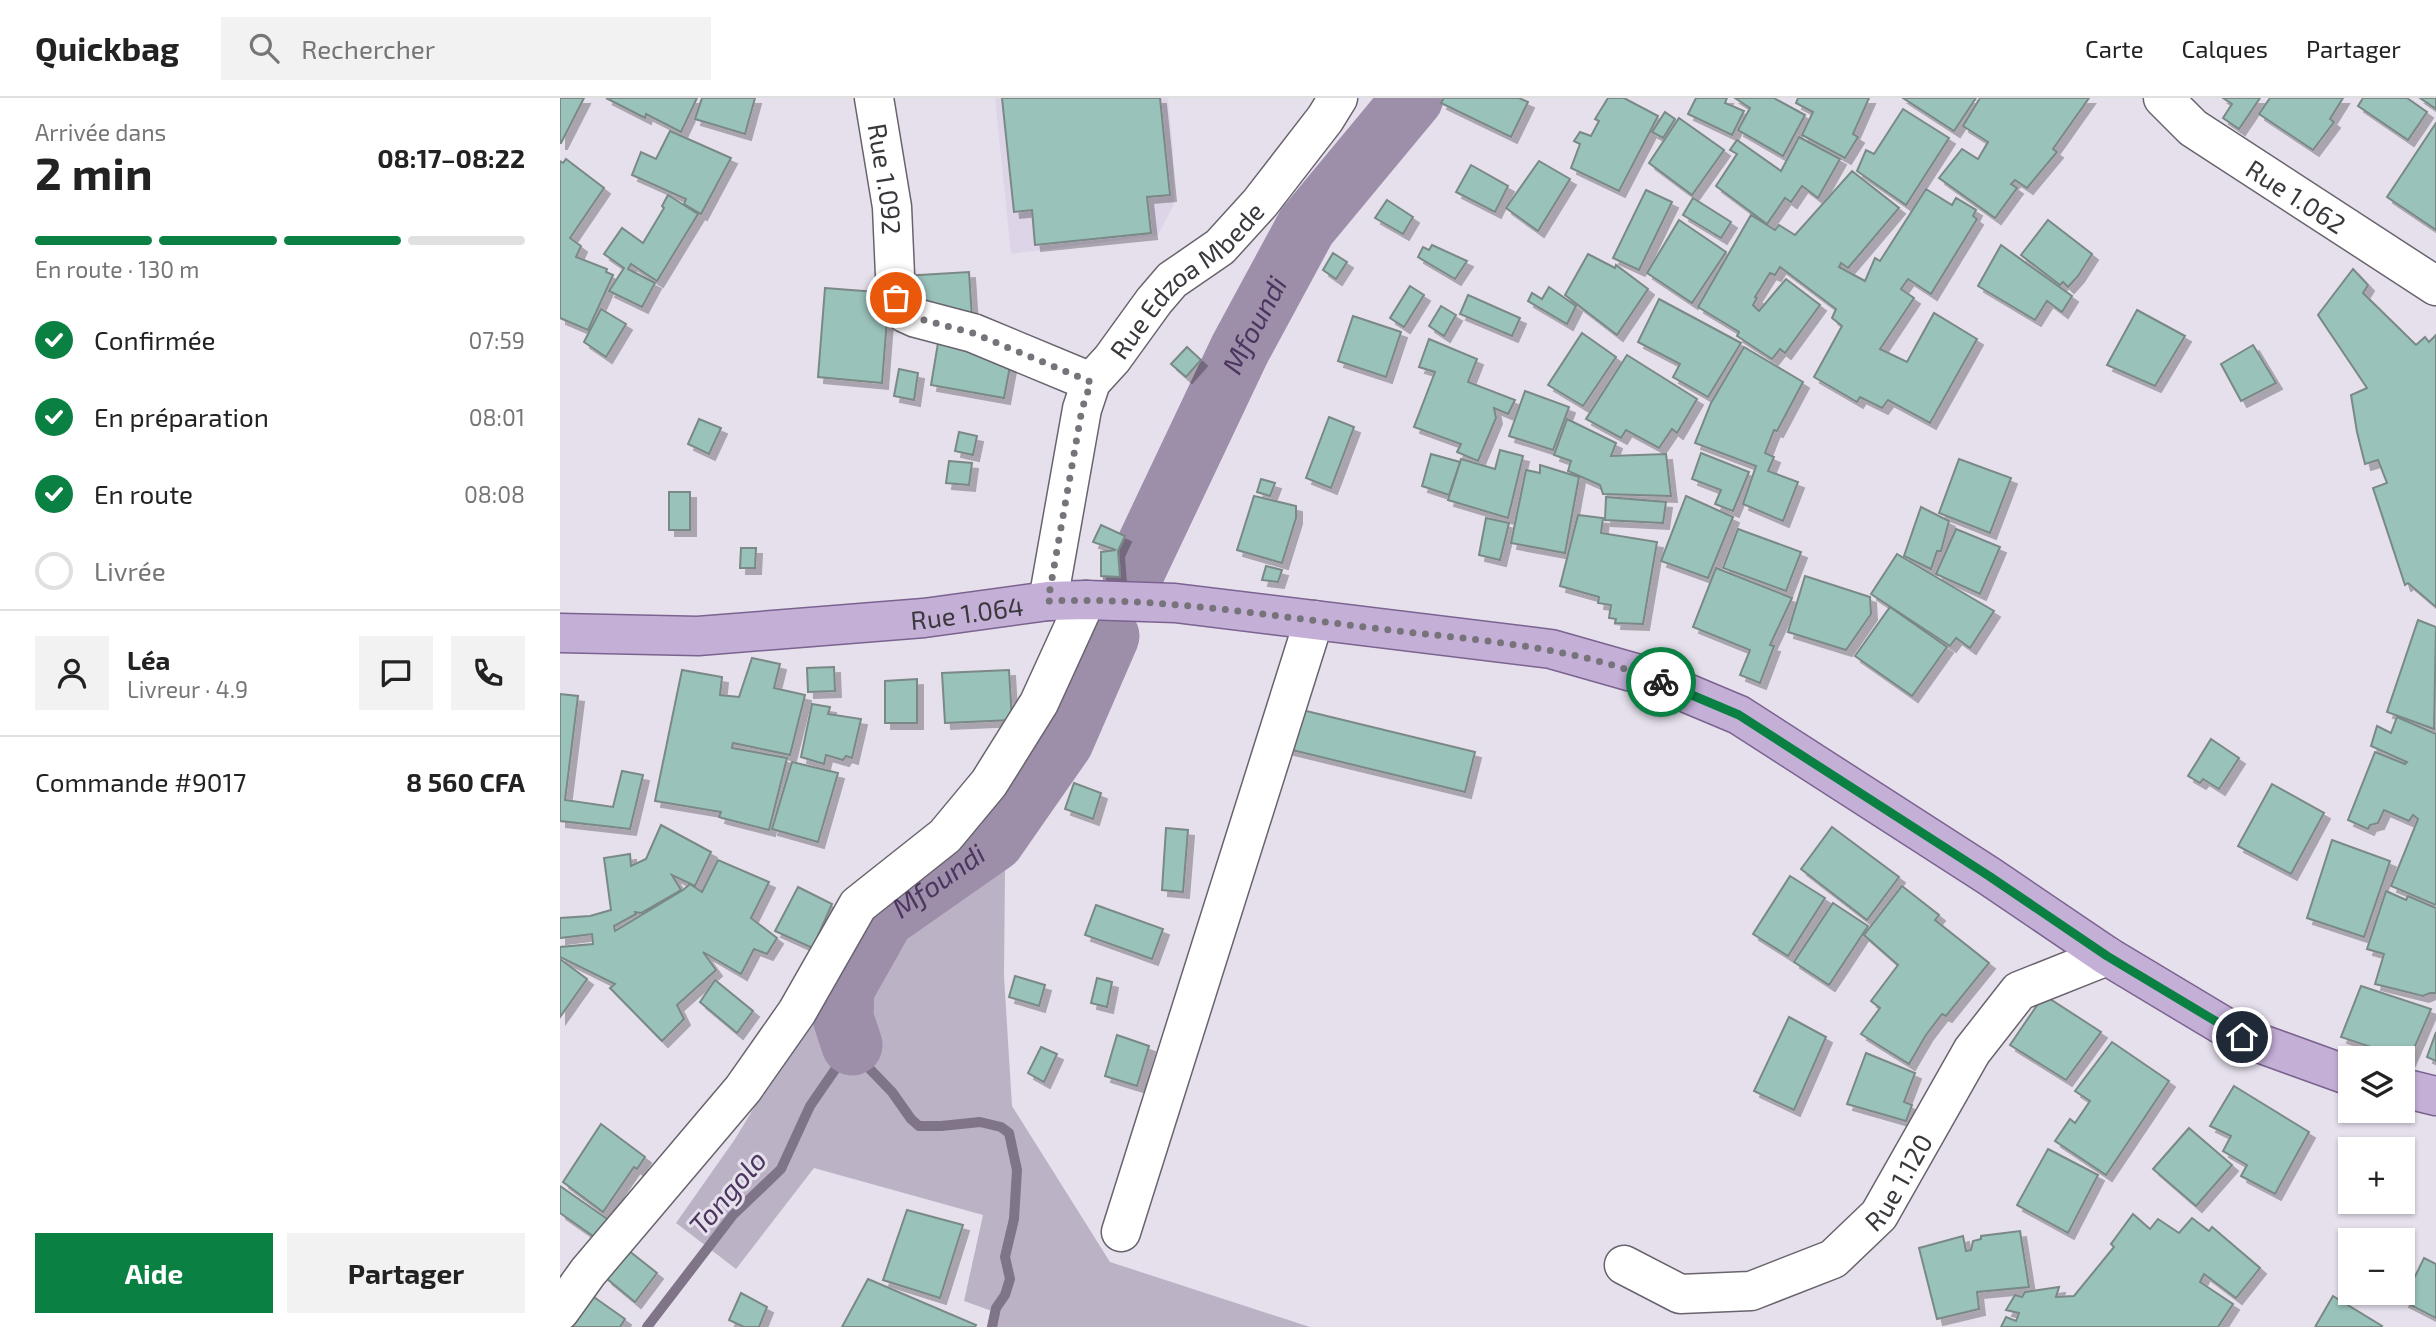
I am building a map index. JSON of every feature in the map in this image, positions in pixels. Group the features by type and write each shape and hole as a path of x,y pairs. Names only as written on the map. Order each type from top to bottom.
{"main road":[{"name":"Rue 1.064","path":"560,633 698,636 924,618 1048,601 1086,600 1175,603 1551,649 1646,676 1739,715 1989,876 2107,956 2242,1037 2338,1072"},
{"path":"2415,1091 2436,1096"}],"street":[{"name":"Rue 1.092","path":"874,98 892,207 896,298 905,313 973,333 1091,382"},
{"name":"Rue Edzoa Mbede","path":"1048,601 1082,409 1091,382 1172,281 1220,247 1260,203 1338,98"},
{"name":"Rue 1.062","path":"2163,98 2193,128 2436,286"},
{"path":"560,1311 588,1272 743,1089 797,1012 858,905 945,836 989,783 1039,703 1086,600"},
{"path":"1121,1232 1314,621"},
{"name":"Rue 1.120","path":"1624,1265 1680,1294 1716,1293 1751,1291 1833,1259 1879,1215 1972,1051 2019,991 2107,956"}],"shaded area":[{"path":"995,98 1168,98 1173,149 1174,204 1158,235 1011,254"},
{"path":"977,824 1013,835 1005,868 1004,976 1012,1106 1110,1262 1310,1327 988,1327 992,1311 964,1301 983,1215 814,1168 736,1269 676,1223 735,1139 878,904"}],"building":[{"path":"560,98 584,98 561,143 560,143"},
{"path":"606,98 697,98 681,132 646,114 645,118"},
{"path":"702,98 755,98 745,134 695,119"},
{"path":"1002,98 1160,98 1170,195 1147,197 1151,233 1035,245 1032,210 1014,212"},
{"path":"1444,98 1519,98 1528,102 1511,137 1441,103"},
{"path":"1608,98 1624,98 1658,116 1619,191 1571,168 1580,144 1574,141 1580,132 1591,136 1599,121 1595,119"},
{"path":"1696,98 1727,98 1725,103 1744,111 1732,135 1688,114"},
{"path":"1735,98 1774,98 1805,115 1783,156 1738,130 1750,108"},
{"path":"1798,98 1869,98 1853,134 1858,137 1845,158 1802,135 1813,112 1796,103"},
{"path":"1903,98 1976,98 1954,131"},
{"path":"1980,98 2089,98 2053,149 2057,152 2027,188 2015,180 2011,184 2017,188 1995,218 1939,178 1962,149 1978,159 1988,142 1963,126"},
{"path":"2223,98 2260,98 2239,129 2223,118 2232,104"},
{"path":"2270,98 2343,98 2330,119 2334,122 2313,150 2259,114"},
{"path":"2363,98 2407,98 2427,112 2408,140 2358,106"},
{"path":"2420,98 2436,98 2436,109"},
{"path":"1903,109 1949,138 1906,205 1857,171 1866,150 1874,154"},
{"path":"1665,112 1675,119 1663,138 1652,132"},
{"path":"1679,118 1724,150 1692,195 1649,163"},
{"path":"2436,123 2436,230 2387,197"},
{"path":"670,131 731,158 701,214 684,204 686,199 632,175 641,152 656,159"},
{"path":"1799,137 1840,159 1818,198 1802,186 1791,202 1785,198 1767,224 1716,186 1737,154 1730,150 1737,140 1781,171"},
{"path":"566,159 604,188 570,238 581,246 576,257 607,269 606,272 613,275 588,330 560,318 560,161 563,163"},
{"path":"1539,161 1570,179 1538,231 1506,208"},
{"path":"1471,165 1508,186 1495,212 1456,192"},
{"path":"1852,171 1899,208 1848,268 1841,263 1839,267 1865,281 1875,258 1880,261 1926,189 1952,205 1956,198 1976,210 1973,216 1977,219 1931,294 1908,279 1901,289 1914,298 1880,349 1907,362 1934,313 1977,339 1930,423 1888,400 1882,408 1860,397 1857,402 1814,377 1842,326 1832,318 1836,309 1780,267 1775,275 1770,273 1755,297 1757,298 1753,305 1759,311 1786,279 1820,305 1785,353 1780,349 1772,359 1737,336 1739,332 1698,307 1751,215 1775,230 1779,225 1795,235"},
{"path":"1646,190 1672,202 1639,270 1613,258"},
{"path":"668,195 698,214 657,281 631,264 628,269 655,283 642,307 609,291 624,268 604,254 622,228 643,243 664,208 662,206"},
{"path":"1693,198 1731,222 1721,238 1683,215"},
{"path":"1387,200 1413,217 1403,234 1375,218"},
{"path":"1679,220 1726,252 1692,303 1647,273"},
{"path":"2048,220 2092,254 2068,287 2063,282 2060,285 2021,255"},
{"path":"1432,245 1467,261 1455,279 1418,257 1423,247 1429,250"},
{"path":"2001,245 2072,296 2062,312 2047,301 2035,320 1978,286"},
{"path":"1333,253 1347,262 1336,279 1323,270"},
{"path":"1588,254 1615,268 1616,265 1648,289 1617,335 1565,295"},
{"path":"2353,269 2368,285 2363,293 2416,345 2425,337 2429,342 2436,335 2436,607 2408,583 2405,585 2373,488 2387,483 2378,460 2365,464 2357,432 2351,395 2367,388 2318,315"},
{"path":"969,272 972,318 905,321 903,276"},
{"path":"1410,286 1424,295 1404,327 1390,318"},
{"path":"1549,287 1576,306 1567,324 1528,301 1532,293 1542,299"},
{"path":"825,288 889,293 882,383 818,377"},
{"path":"1468,295 1520,318 1512,336 1460,314"},
{"path":"1659,299 1741,343 1708,397 1673,377 1680,364 1638,342"},
{"path":"1441,306 1456,315 1444,336 1429,326"},
{"path":"601,309 626,324 606,357 584,342"},
{"path":"2137,310 2185,336 2155,386 2107,365"},
{"path":"1353,316 1401,332 1386,377 1338,361"},
{"path":"1582,333 1616,357 1583,406 1548,385"},
{"path":"939,337 1013,350 1004,398 931,385"},
{"path":"1429,339 1477,359 1468,382 1515,400 1508,414 1494,408 1496,418 1478,461 1457,452 1461,444 1414,427 1435,372 1419,367"},
{"path":"2253,345 2276,383 2241,401 2221,364"},
{"path":"1187,347 1201,360 1186,377 1171,364"},
{"path":"1744,347 1803,382 1777,431 1774,430 1765,453 1774,457 1768,471 1798,482 1783,521 1743,504 1756,466 1695,443 1711,403"},
{"path":"1627,355 1697,399 1677,433 1672,429 1659,448 1626,430 1621,438 1586,419"},
{"path":"899,369 918,373 914,400 894,396"},
{"path":"1525,391 1569,407 1553,450 1509,436"},
{"path":"1329,417 1354,427 1331,488 1306,478"},
{"path":"699,419 721,428 709,454 688,444"},
{"path":"1567,419 1616,443 1611,456 1666,454 1671,496 1603,494 1600,485 1568,471 1571,461 1554,455"},
{"path":"959,432 977,436 973,455 955,451"},
{"path":"1500,450 1523,456 1508,518 1448,500 1461,459 1495,469"},
{"path":"1701,453 1749,472 1733,511 1715,504 1721,490 1692,479"},
{"path":"1431,454 1460,462 1449,495 1422,486"},
{"path":"1959,459 2011,478 1990,533 1939,513"},
{"path":"949,461 972,463 969,485 946,483"},
{"path":"1540,465 1579,477 1565,553 1511,543 1526,470 1540,473"},
{"path":"1261,479 1275,483 1270,496 1257,492"},
{"path":"669,492 690,492 690,530 669,530"},
{"path":"1254,496 1296,506 1296,518 1282,563 1237,550"},
{"path":"1686,496 1733,517 1708,578 1661,561"},
{"path":"1606,497 1666,502 1663,523 1605,520"},
{"path":"1921,507 1949,521 1941,551 1937,551 1931,569 1904,556"},
{"path":"1578,515 1603,518 1601,533 1657,542 1643,624 1615,623 1616,619 1609,618 1611,605 1598,603 1599,597 1560,586"},
{"path":"1486,518 1509,523 1500,560 1479,555"},
{"path":"1101,525 1125,536 1118,551 1120,577 1101,576 1101,552 1116,550 1093,542"},
{"path":"1738,529 1801,552 1786,591 1723,568"},
{"path":"1956,529 2000,547 1980,594 1936,574"},
{"path":"741,548 756,548 755,568 740,568"},
{"path":"1897,554 1994,611 1970,648 1956,638 1950,646 1871,594"},
{"path":"1266,566 1282,570 1278,582 1262,580"},
{"path":"1716,568 1792,598 1770,645 1774,646 1760,683 1740,675 1750,650 1693,627"},
{"path":"1805,576 1870,597 1871,614 1846,650 1788,632"},
{"path":"1890,607 1947,647 1912,696 1855,656"},
{"path":"2418,620 2436,627 2434,729 2387,712"},
{"path":"752,658 780,664 774,688 805,695 790,755 733,743 732,748 787,758 769,830 719,817 721,812 655,801 682,670 722,677 720,695 739,697"},
{"path":"834,667 835,691 808,692 807,668"},
{"path":"1009,670 1012,720 945,723 942,673"},
{"path":"917,679 917,723 885,723 885,681"},
{"path":"560,694 578,696 565,800 613,807 622,771 643,775 630,829 560,821"},
{"path":"812,704 830,707 828,714 861,719 852,758 846,756 843,760 826,755 824,764 801,757"},
{"path":"1298,709 1475,752 1465,792 1288,749"},
{"path":"2397,717 2436,734 2436,905 2391,886 2418,819 2413,815 2409,821 2384,810 2378,823 2370,825 2368,829 2348,820 2375,752 2405,764 2407,762 2371,746 2377,726 2391,733"},
{"path":"2211,739 2239,758 2219,789 2203,779 2200,783 2188,776"},
{"path":"792,762 838,773 818,842 772,829"},
{"path":"1074,783 1101,793 1093,819 1065,809"},
{"path":"2272,784 2324,813 2291,874 2238,846"},
{"path":"661,825 711,852 695,886 672,875 681,890 641,913 635,912 636,914 614,926 615,931 683,890 690,884 702,892 718,860 769,882 751,918 777,938 767,954 754,949 741,974 703,952 716,970 677,1005 684,1019 662,1041 610,988 615,984 560,957 560,947 593,944 592,934 560,938 560,918 590,916 611,910 604,858 630,854 631,866 646,859"},
{"path":"1832,827 1899,877 1867,920 1801,869"},
{"path":"1166,828 1188,830 1183,892 1162,890"},
{"path":"2332,840 2390,861 2364,937 2307,918"},
{"path":"1790,876 1825,898 1788,956 1753,934"},
{"path":"1902,886 1939,915 1935,920 1989,963 1946,1016 1942,1014 1909,1064 1861,1034 1880,1008 1871,1001 1898,965 1864,935"},
{"path":"798,887 832,904 816,940 819,951 775,931"},
{"path":"2386,891 2406,900 2408,896 2436,908 2436,993 2423,996 2375,984 2384,954 2367,949"},
{"path":"1833,903 1868,926 1829,985 1794,962"},
{"path":"1096,905 1163,929 1152,959 1085,935"},
{"path":"560,959 587,979 560,1017"},
{"path":"1015,976 1045,985 1039,1006 1009,997"},
{"path":"1097,978 1112,982 1107,1007 1091,1003"},
{"path":"715,980 753,1011 737,1033 700,1002"},
{"path":"2361,986 2431,1009 2415,1046 2368,1046 2341,1037"},
{"path":"2044,995 2101,1032 2066,1080 2010,1045"},
{"path":"1789,1017 1826,1037 1794,1110 1754,1091"},
{"path":"2436,1032 2436,1061 2427,1057"},
{"path":"1117,1035 1149,1046 1137,1086 1105,1076"},
{"path":"2112,1042 2169,1081 2106,1175 2055,1141 2070,1119 2075,1123 2090,1101 2075,1091"},
{"path":"1041,1047 1057,1054 1044,1082 1028,1073"},
{"path":"1866,1053 1915,1073 1904,1102 1912,1105 1906,1121 1847,1104"},
{"path":"2234,1086 2309,1132 2275,1194 2241,1176 2247,1165 2223,1151 2231,1136 2210,1126"},
{"path":"601,1124 645,1157 637,1169 634,1167 603,1212 563,1182"},
{"path":"2189,1128 2232,1165 2196,1206 2153,1169"},
{"path":"2048,1149 2098,1175 2068,1233 2017,1205"},
{"path":"560,1186 613,1223 600,1241 560,1213"},
{"path":"907,1210 963,1225 940,1298 883,1280"},
{"path":"2133,1214 2150,1229 2158,1219 2179,1233 2192,1218 2209,1231 2212,1227 2260,1268 2236,1298 2204,1274 2200,1282 2233,1304 2218,1327 2001,1327 2006,1317 2016,1321 2019,1313 2006,1310 2015,1295 2022,1297 2025,1292 2059,1287 2056,1297 2074,1296 2114,1247 2111,1244"},
{"path":"2020,1231 2029,1287 1977,1292 1979,1309 1937,1319 1919,1248 1963,1236 1966,1251 1971,1250 1973,1241 1981,1239 1981,1236"},
{"path":"628,1250 657,1273 635,1302 606,1278"},
{"path":"2424,1258 2436,1264 2436,1318 2411,1305 2415,1305 2415,1276"},
{"path":"868,1279 976,1325 842,1327"},
{"path":"741,1293 767,1307 759,1327 744,1327 729,1320"},
{"path":"591,1295 625,1319 620,1327 568,1327"},
{"path":"2333,1296 2338,1299 2338,1305 2348,1305 2382,1326 2381,1327 2315,1327"}],"waterway":[{"name":"Mfoundi","path":"1133,575 1240,349 1306,227 1413,98"},
{"name":"Mfoundi","path":"852,1045 843,1018 844,989 884,918 994,841 1063,742 1109,636"},
{"name":"Mfoundi","path":"647,1327 733,1215 781,1169 810,1106 852,1045 919,1126 980,1122 1001,1127 1009,1133 1017,1170 1014,1219 1005,1257 1010,1279 1005,1295 996,1308 992,1327"}],"way so far":[{"path":"896,298 905,313 916,318 973,333 1091,382 1082,409 1048,601 1175,603 1551,649 1661,682"}],"route":[{"path":"1661,682 1739,715 1989,876 2107,956 2242,1037"}],"water label":[{"name":"Tongolo","path":"727,1192"}]}
